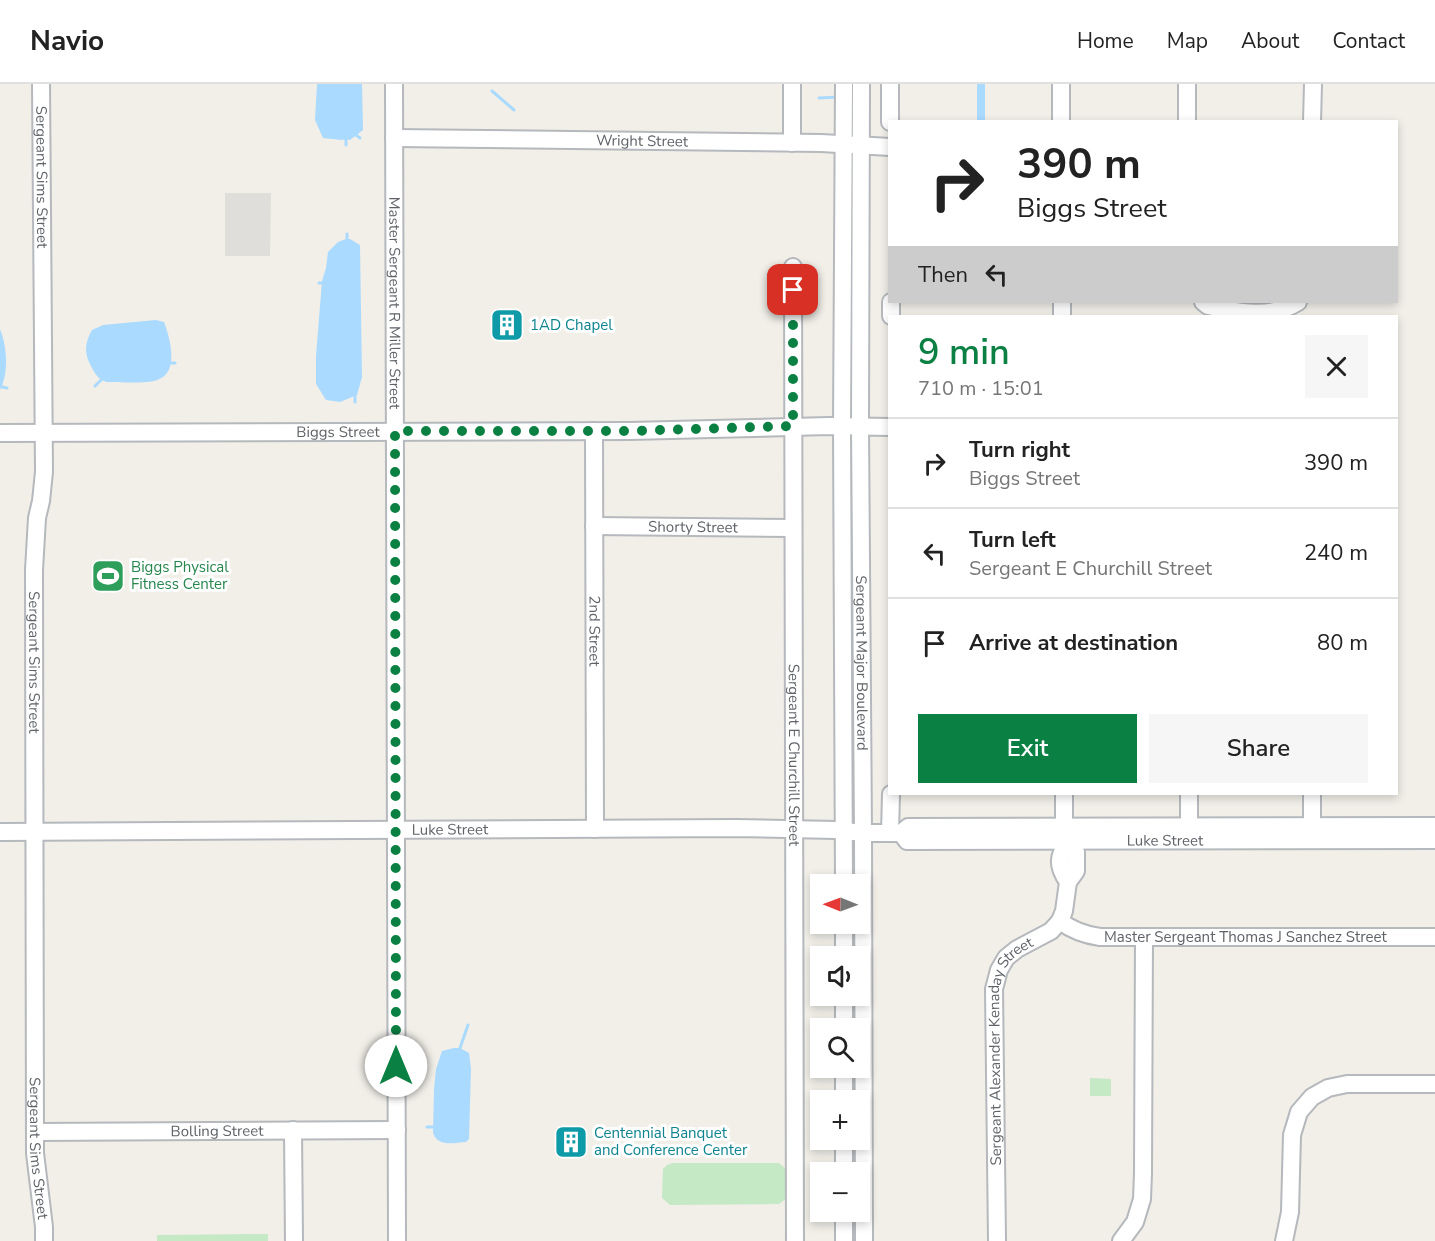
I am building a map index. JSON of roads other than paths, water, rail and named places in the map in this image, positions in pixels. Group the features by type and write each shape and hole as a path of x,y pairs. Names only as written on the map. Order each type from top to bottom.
{"street":[{"name":"Sergeant Sims Street","path":"41,84 44,472 37,518 34,570 35,1153 44,1241"},
{"name":"Master Sergeant R Miller Street","path":"394,84 397,1241"},
{"path":"792,84 792,143"},
{"name":"Sergeant Major Boulevard","path":"844,84 842,426 844,874"},
{"name":"Sergeant Major Boulevard","path":"861,84 860,426 864,1241"},
{"path":"890,84 890,120"},
{"path":"1061,84 1061,120"},
{"path":"1187,84 1187,120"},
{"path":"1312,120 1313,84"},
{"name":"Wright Street","path":"394,138 792,143 888,147"},
{"name":"Sergeant E Churchill Street","path":"793,267 795,1241"},
{"path":"1204,303 1208,306 1251,313 1272,311 1296,303"},
{"name":"Biggs Street","path":"0,433 594,431 793,426 888,427"},
{"name":"2nd Street","path":"594,431 595,829"},
{"name":"Shorty Street","path":"594,526 793,528"},
{"path":"891,795 896,833"},
{"name":"Sergeant Alexander Kenaday Street","path":"997,1241 994,989 999,970 1006,958 1017,949 1051,931 1060,921 1064,911 1068,882 1076,871 1076,852 1066,834 1064,795"},
{"path":"1189,795 1189,833"},
{"path":"1312,795 1312,833"},
{"name":"Luke Street","path":"0,832 650,828 844,830 863,833 896,833 908,827 1066,834 1312,833 1435,826"},
{"name":"Luke Street","path":"1312,833 1435,840"},
{"name":"Master Sergeant Thomas J Sanchez Street","path":"1060,921 1082,934 1100,937 1435,937"},
{"path":"1121,1241 1135,1222 1142,1199 1144,937"},
{"path":"1284,1241 1290,1212 1292,1136 1299,1112 1312,1097 1328,1088 1347,1084 1435,1084"},
{"path":"293,1130 294,1241"},
{"name":"Bolling Street","path":"35,1132 397,1130"},
{"path":"844,1222 844,1241"}],"water":[{"path":"317,84 362,84 363,130 350,140 323,138 315,120"},
{"path":"977,84 985,84 985,120 977,120"},
{"path":"346,239 360,245 362,377 357,395 340,402 326,400 316,384 316,356 322,281 328,252 338,242"},
{"path":"156,320 164,322 169,337 171,363 164,376 157,380 132,383 101,380 89,363 86,354 86,344 92,330 103,325"},
{"path":"0,329 6,360 5,375 0,390"},
{"path":"460,1048 469,1053 471,1069 469,1139 466,1142 446,1143 438,1140 433,1133 434,1089 436,1069 442,1051"}],"waterway":[{"path":"492,91 514,110"},
{"path":"819,98 839,97"},
{"path":"356,135 360,138"},
{"path":"346,139 346,145"},
{"path":"347,234 347,239"},
{"path":"170,363 175,363"},
{"path":"95,386 101,380"},
{"path":"2,387 7,388"},
{"path":"355,395 355,402"},
{"path":"460,1048 468,1025"},
{"path":"427,1127 434,1127"}],"place":[{"name":"1AD Chapel","path":"507,325"},
{"name":"Biggs Physical Fitness Center","path":"108,576"},
{"name":"Centennial Banquet and Conference Center","path":"571,1142"}]}
